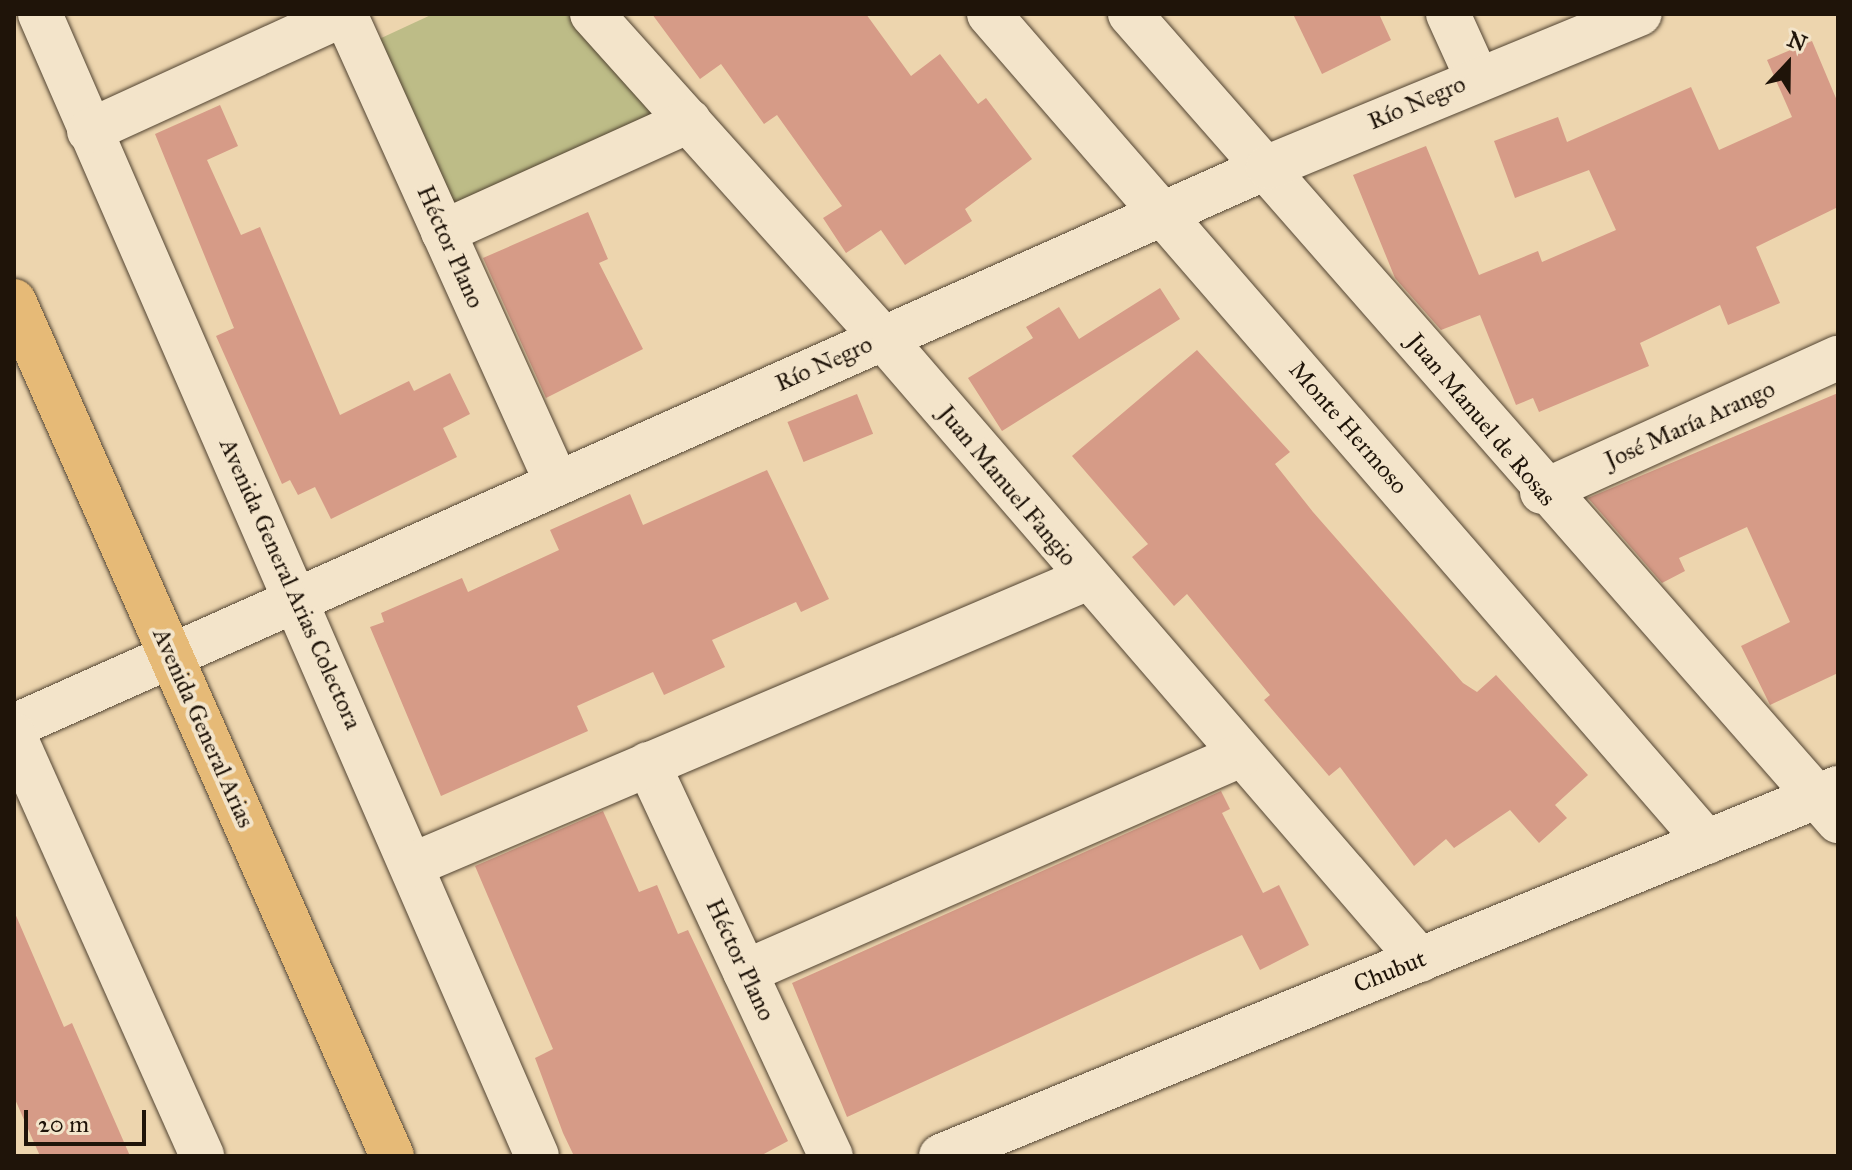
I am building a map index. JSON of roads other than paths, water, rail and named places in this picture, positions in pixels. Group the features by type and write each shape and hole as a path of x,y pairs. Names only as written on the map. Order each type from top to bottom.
{"main road":[{"name":"Avenida General Arias","path":"14,301 392,1156"}],"street":[{"name":"Avenida General Arias Colectora","path":"40,14 89,131 297,595 537,1156"},
{"path":"89,131 345,14"},
{"name":"Héctor Plano","path":"345,14 556,481"},
{"name":"Juan Manuel Fangio","path":"592,14 883,338 1086,579 1420,960"},
{"name":"Monte Hermoso","path":"989,14 1707,842"},
{"name":"Juan Manuel de Rosas","path":"1130,14 1268,167 1542,492 1830,803"},
{"path":"1448,14 1477,78"},
{"name":"Río Negro","path":"14,726 171,656 297,595 1165,216 1268,167 1477,78 1640,14"},
{"path":"443,232 689,121"},
{"name":"José María Arango","path":"1542,492 1838,358"},
{"path":"412,865 1086,579"},
{"path":"14,735 202,1156"},
{"path":"745,972 1241,755"},
{"name":"Héctor Plano","path":"648,764 831,1156"},
{"name":"Chubut","path":"941,1156 1707,842 1830,803"}]}
